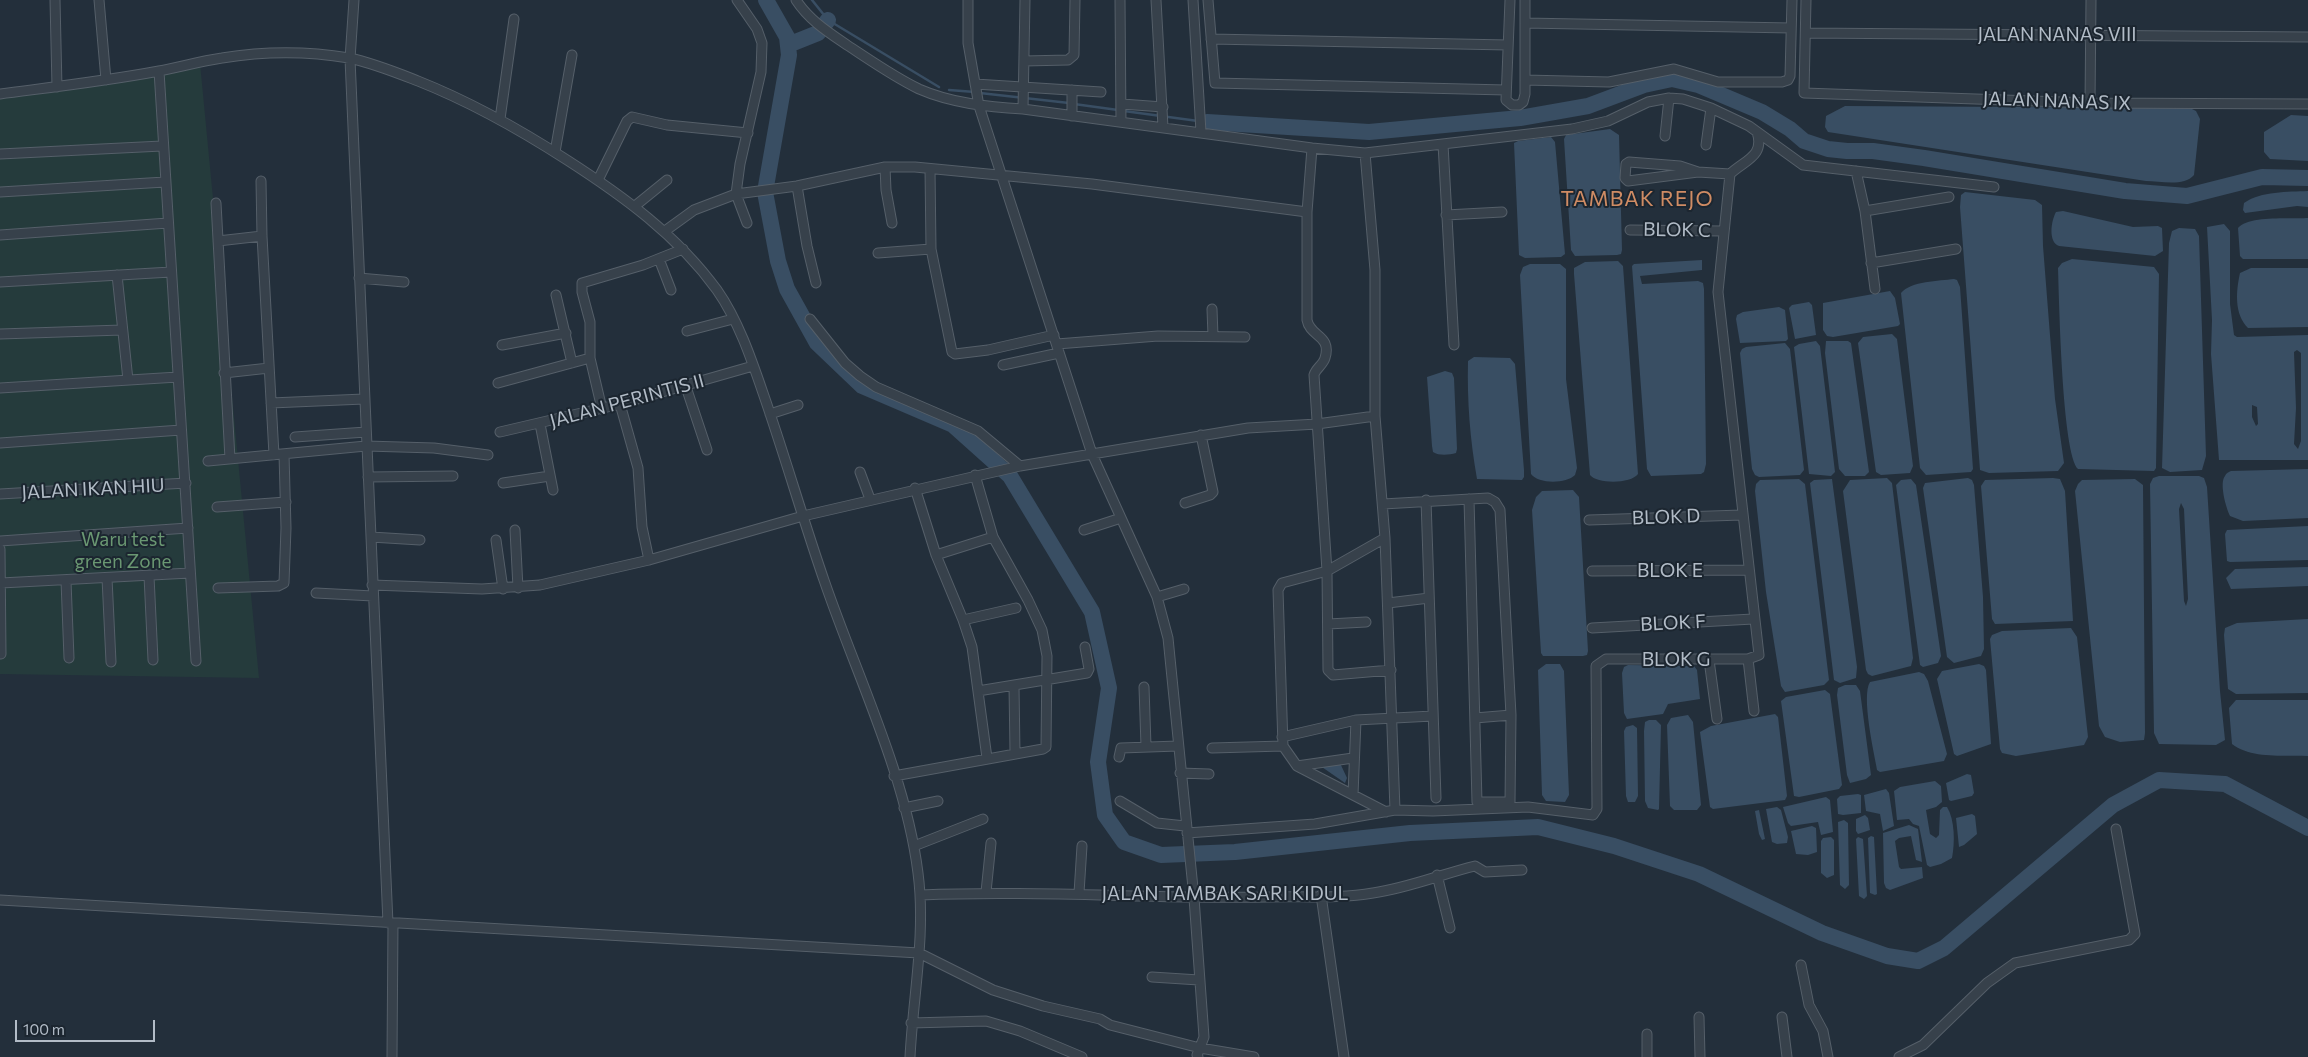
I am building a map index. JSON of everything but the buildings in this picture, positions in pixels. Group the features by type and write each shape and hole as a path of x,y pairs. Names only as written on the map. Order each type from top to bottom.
{"street":[{"path":"54,0 57,87"},
{"path":"99,0 106,80"},
{"path":"354,0 350,59 372,585 390,923 392,1057"},
{"path":"737,0 757,29 762,43 760,72 740,164 740,194 747,223"},
{"path":"796,0 803,11 818,25 919,89 978,102 1024,97 1072,103 1101,92"},
{"path":"968,0 968,43 978,102 1004,177 1092,454 1157,596 1168,638 1194,898 1204,1037 1199,1052"},
{"path":"1024,0 1024,97"},
{"path":"1024,61 1068,60 1074,55 1075,0"},
{"path":"1120,0 1122,112"},
{"path":"1156,0 1163,116"},
{"path":"1192,0 1200,126"},
{"path":"1208,0 1215,83 1506,90"},
{"path":"1510,0 1506,100 1508,104 1519,105 1524,99 1525,0"},
{"path":"1525,80 1609,82 1674,69 1718,82 1782,82 1788,80 1790,76 1792,0"},
{"path":"1806,0 1806,33"},
{"path":"2090,103 2091,0"},
{"path":"500,119 514,19"},
{"path":"1525,23 1791,28"},
{"name":"JALAN NANAS VIII","path":"1806,33 2308,37"},
{"name":"JALAN NANAS IX","path":"1806,33 1804,92 2090,103 2308,104"},
{"path":"1211,39 1508,45"},
{"path":"0,94 106,80 220,58 265,53 323,54 369,62 434,87 500,119 555,152 635,206 683,249 720,295 734,319 753,366 802,516 904,808 914,846 921,895 920,953 911,1023 910,1057"},
{"path":"555,152 572,54"},
{"path":"159,71 162,146 186,483 196,661"},
{"path":"975,86 1024,97 1122,112 1163,116 1200,126 1312,148 1365,153 1590,126 1608,121 1648,102 1670,98 1684,99 1711,108 1757,132 1803,165 1994,187"},
{"path":"1665,136 1670,98"},
{"path":"1706,145 1711,108"},
{"path":"1122,112 1163,116"},
{"path":"598,180 627,121 632,117 667,125 748,132"},
{"path":"1698,172 1680,166 1629,162 1626,164 1625,178 1628,181 1698,172 1730,174 1751,158 1759,148 1757,132"},
{"path":"1443,144 1454,345"},
{"path":"0,154 162,146"},
{"path":"1312,148 1307,212 1307,320 1310,329 1320,335 1327,348 1325,359 1314,375 1327,571 1328,670 1333,674 1392,670"},
{"path":"1365,153 1375,270 1375,416 1383,504 1392,670 1391,811"},
{"path":"664,231 694,210 740,194 797,186 885,167 915,167 1092,184 1307,212"},
{"path":"885,167 886,190 892,223"},
{"path":"930,169 930,249 953,353 1055,340 1158,336 1245,336"},
{"path":"1856,170 1875,289"},
{"path":"1730,174 1718,292 1753,619 1759,652 1753,658 1754,711"},
{"path":"635,206 667,180"},
{"path":"261,181 262,236 274,455"},
{"path":"0,192 165,182"},
{"path":"797,186 807,246 816,283"},
{"path":"1864,211 1949,197"},
{"path":"216,203 230,460"},
{"path":"1446,215 1502,212"},
{"path":"0,235 168,223"},
{"name":"BLOK C","path":"1630,230 1724,231"},
{"path":"218,240 262,236"},
{"path":"602,408 590,358 590,322 582,292 582,283 643,265 683,249"},
{"path":"878,253 930,249"},
{"path":"1872,263 1956,249"},
{"path":"659,259 671,290"},
{"path":"0,282 170,272"},
{"path":"117,275 128,380"},
{"path":"359,278 404,282"},
{"path":"556,295 572,363"},
{"path":"1212,309 1213,336"},
{"path":"687,331 734,319"},
{"path":"810,319 845,363 860,376 876,387 978,431 1016,467"},
{"path":"0,334 122,330"},
{"path":"502,345 566,333"},
{"path":"1003,365 1059,353"},
{"path":"498,383 590,358"},
{"name":"JALAN PERINTIS II","path":"500,432 540,424 686,387 753,366"},
{"path":"224,373 269,368"},
{"path":"0,388 178,378"},
{"path":"686,387 707,450"},
{"path":"271,403 364,399"},
{"path":"620,404 638,468 642,527 649,560"},
{"path":"770,414 798,405"},
{"path":"372,585 503,589 540,585 649,560 802,516 914,488 976,475 1201,435 1257,427 1317,424 1375,416"},
{"path":"540,424 553,490"},
{"path":"0,443 182,430"},
{"path":"294,437 366,432"},
{"path":"1185,503 1210,495 1213,492 1201,435"},
{"path":"208,461 366,446 434,448 488,455"},
{"path":"218,588 278,586 284,583 286,502 284,454"},
{"path":"860,472 870,499"},
{"path":"894,776 1014,753 1045,749 1048,678 1047,656 1042,630 1028,600 993,537 976,475"},
{"path":"368,477 453,476"},
{"path":"503,483 550,476"},
{"name":"JALAN IKAN HIU","path":"0,494 186,483"},
{"path":"914,488 936,555 963,620 972,648 987,758"},
{"path":"1383,504 1426,500 1488,498 1495,502 1500,510 1511,715 1510,802 1477,802 1469,499"},
{"path":"1426,500 1436,798"},
{"path":"218,507 286,502"},
{"name":"BLOK D","path":"1589,520 1742,515"},
{"path":"1084,530 1122,518"},
{"path":"0,540 188,528"},
{"path":"515,530 518,588"},
{"path":"371,536 420,540"},
{"path":"936,555 993,537"},
{"path":"1385,538 1327,571 1279,586 1283,741 1298,766 1353,795 1391,811"},
{"path":"496,540 503,589"},
{"path":"0,549 1,654"},
{"name":"BLOK E","path":"1592,571 1748,570"},
{"path":"1,583 190,573"},
{"path":"148,576 153,660"},
{"path":"108,578 111,662"},
{"path":"66,581 69,658"},
{"path":"1157,596 1184,589"},
{"path":"316,593 373,596"},
{"path":"1388,603 1429,598"},
{"path":"963,620 1016,608"},
{"name":"BLOK F","path":"1592,628 1753,619"},
{"path":"1328,624 1366,622"},
{"path":"978,691 1089,671 1085,647"},
{"name":"BLOK G","path":"1391,811 1528,807 1595,814 1596,666 1606,659 1709,660 1753,658"},
{"path":"1709,660 1717,719"},
{"path":"1014,686 1014,753"},
{"path":"1144,687 1146,746"},
{"path":"1475,718 1511,715"},
{"path":"1212,748 1283,741 1356,720 1433,716"},
{"path":"1353,795 1356,720"},
{"path":"1119,757 1121,748 1178,746"},
{"path":"1298,766 1353,758"},
{"path":"1180,773 1209,774"},
{"path":"904,808 938,801"},
{"path":"1120,801 1157,824 1187,833 1315,824 1391,811"},
{"path":"914,846 983,819"},
{"path":"1899,1057 1923,1045 1987,983 2015,963 2128,940 2134,937 2116,829"},
{"path":"986,892 991,843"},
{"path":"1079,893 1082,846"},
{"name":"JALAN TAMBAK SARI KIDUL","path":"921,895 986,892 1079,893 1194,898 1374,893 1475,866 1485,872 1522,870"},
{"path":"1437,875 1450,928"},
{"path":"1321,895 1344,1057"},
{"path":"0,900 920,953 993,990 1021,999 1100,1019 1110,1025 1199,1052 1254,1057"},
{"path":"1801,965 1809,1005 1812,1015 1822,1028 1828,1057"},
{"path":"1152,977 1199,980"},
{"path":"1782,1016 1787,1057"},
{"path":"1699,1017 1700,1057"},
{"path":"911,1023 986,1021 1020,1031 1082,1057"},
{"path":"1647,1034 1647,1057"}],"green space":[{"name":"Waru test green Zone","path":"200,63 259,678 0,674 0,94"}],"water":[{"path":"1845,106 2190,108 2196,111 2200,119 2194,175 2190,179 2178,182 2146,181 1828,132 1825,127 1826,116"},
{"path":"2291,115 2308,116 2308,161 2270,159 2264,152 2264,132"},
{"path":"1610,129 1619,135 1621,254 1575,256 1571,250 1564,139 1566,135"},
{"path":"1551,137 1555,142 1565,254 1561,257 1525,258 1519,255 1514,143"},
{"path":"2308,191 2308,207 2297,206 2245,213 2243,210 2244,203 2258,196"},
{"path":"1965,192 2035,200 2042,205 2043,246 2055,399 2064,463 2058,471 1989,473 1980,470 1960,207 1961,195"},
{"path":"2063,211 2133,227 2158,226 2162,228 2163,251 2155,256 2059,246 2053,240 2052,226 2056,212"},
{"path":"2308,218 2308,259 2243,259 2240,256 2238,228 2243,224 2260,219"},
{"path":"2224,224 2230,231 2230,304 2234,335 2237,337 2308,335 2308,460 2219,460 2211,354 2212,320 2207,227","holes":["2297,350 2301,353 2301,441 2298,449 2294,444 2296,408 2294,352","2252,405 2257,407 2258,424 2256,426 2252,417"]},
{"path":"2179,228 2195,229 2199,236 2206,456 2202,470 2170,472 2162,468 2169,243 2172,231"},
{"path":"2072,259 2154,267 2159,274 2156,468 2154,471 2078,469 2073,457 2068,435 2062,374 2058,268 2062,263"},
{"path":"1702,260 1702,270 1640,276 1642,284 1698,281 1703,283 1704,289 1706,464 1704,472 1701,474 1651,476 1647,469 1632,266 1634,264"},
{"path":"1618,261 1623,266 1638,474 1629,480 1614,482 1599,480 1590,475 1574,268 1585,262"},
{"path":"1530,264 1560,264 1566,269 1566,379 1577,468 1575,475 1571,478 1552,482 1540,480 1531,474 1520,275 1523,267"},
{"path":"2251,268 2308,268 2308,327 2248,328 2240,316 2237,295 2240,273"},
{"path":"1957,280 1960,287 1973,469 1971,472 1926,475 1920,468 1901,293 1911,286 1918,284"},
{"path":"1890,291 1895,298 1900,324 1898,326 1833,337 1827,336 1823,330 1823,303"},
{"path":"1809,302 1812,305 1816,335 1795,339 1789,308 1792,305"},
{"path":"1779,307 1785,310 1788,339 1786,341 1740,343 1737,315 1743,312"},
{"path":"1892,334 1897,339 1913,466 1910,473 1881,475 1876,472 1858,343 1863,337"},
{"path":"1816,341 1820,346 1835,472 1831,476 1809,474 1794,347 1799,344"},
{"path":"1826,341 1848,341 1851,343 1869,472 1865,476 1845,476 1839,469 1825,353"},
{"path":"1785,343 1790,349 1804,470 1800,475 1759,477 1755,475 1752,469 1740,353 1746,347"},
{"path":"1474,357 1510,358 1515,364 1524,470 1522,480 1477,479 1468,391 1468,361"},
{"path":"1445,371 1452,373 1454,378 1457,449 1456,453 1444,455 1433,452 1427,377"},
{"path":"2308,469 2308,518 2243,521 2230,516 2223,490 2223,479 2228,472"},
{"path":"2159,476 2199,476 2204,478 2207,487 2220,691 2225,740 2216,745 2159,744 2154,733 2150,484 2153,478","holes":["2181,503 2184,509 2188,599 2186,606 2184,601 2179,509"]},
{"path":"1887,478 1892,483 1913,658 1911,666 1872,676 1866,670 1843,491 1850,480"},
{"path":"1968,478 1972,480 1974,485 1983,597 1984,649 1981,656 1954,663 1947,657 1923,488 1925,483"},
{"path":"1799,479 1805,484 1829,680 1824,685 1785,692 1781,686 1766,592 1755,491 1756,484 1760,480"},
{"path":"1832,479 1857,667 1856,678 1840,683 1834,680 1810,483 1814,480"},
{"path":"1911,479 1916,485 1941,656 1938,663 1923,667 1920,665 1896,485 1901,480"},
{"path":"2060,479 2065,491 2073,621 1995,624 1992,619 1981,486 1985,480"},
{"path":"2135,479 2143,485 2145,733 2144,740 2120,742 2105,737 2099,726 2075,491 2082,480"},
{"path":"1573,490 1579,497 1588,651 1587,655 1583,656 1543,656 1541,653 1532,510 1536,497 1542,491"},
{"path":"2308,526 2308,560 2227,561 2225,534 2227,530"},
{"path":"2308,567 2308,586 2231,589 2226,578 2235,569"},
{"path":"2308,619 2308,693 2236,694 2228,689 2225,628 2237,623"},
{"path":"2071,628 2077,637 2088,737 2084,745 2016,756 2002,753 2000,749 1990,639 1992,635 2002,631"},
{"path":"1546,664 1560,664 1564,671 1569,795 1565,802 1546,801 1542,795 1538,670"},
{"path":"1979,664 1984,666 1986,670 1991,744 1957,756 1954,754 1937,679 1942,671"},
{"path":"1628,665 1694,666 1697,670 1700,699 1668,704 1663,714 1627,719 1624,713 1622,673 1624,667"},
{"path":"1919,672 1924,674 1928,681 1947,754 1944,761 1880,772 1877,770 1867,712 1870,682"},
{"path":"1845,685 1856,685 1860,691 1871,775 1866,779 1850,783 1847,775 1837,695 1838,688"},
{"path":"1825,690 1830,694 1842,785 1839,789 1799,797 1794,796 1781,701 1786,697"},
{"path":"2236,700 2308,700 2308,756 2258,754 2240,749 2232,744 2229,708"},
{"path":"1775,714 1778,717 1787,796 1785,800 1713,809 1710,807 1700,732 1711,726"},
{"path":"1688,715 1693,722 1701,805 1697,810 1674,810 1670,806 1667,725 1671,718"},
{"path":"1656,720 1661,725 1658,810 1648,808 1645,801 1644,731 1645,722"},
{"path":"1633,725 1637,728 1638,796 1635,802 1628,802 1626,796 1624,731 1626,727"},
{"path":"1340,763 1347,778 1345,783 1319,765"},
{"path":"1967,774 1971,775 1974,793 1972,796 1949,800 1946,783"},
{"path":"1935,781 1941,786 1942,802 1936,807 1926,810 1930,834 1936,838 1939,835 1940,810 1943,807 1947,807 1953,825 1954,846 1952,858 1930,867 1927,865 1919,826 1913,824 1909,819 1897,820 1894,791 1900,787"},
{"path":"1886,789 1889,793 1894,826 1883,831 1880,814 1866,811 1864,795"},
{"path":"1861,795 1861,813 1838,814 1837,799 1840,796"},
{"path":"1826,797 1830,800 1833,832 1821,835 1818,822 1791,826 1788,823 1783,807"},
{"path":"1777,807 1781,810 1788,837 1787,843 1777,844 1772,842 1766,809"},
{"path":"1759,810 1765,839 1762,840 1759,834 1755,811"},
{"path":"1972,814 1975,816 1977,834 1959,847 1956,818"},
{"path":"1865,815 1868,818 1870,830 1858,834 1856,831 1856,819"},
{"path":"1844,820 1848,823 1849,885 1845,889 1840,885 1838,822"},
{"path":"1909,825 1918,829 1922,862 1916,860 1911,836 1899,838 1895,841 1899,867 1901,869 1922,867 1923,878 1890,890 1886,888 1884,883 1883,833"},
{"path":"1812,826 1816,828 1817,852 1808,855 1796,854 1791,831"},
{"path":"1831,837 1834,840 1834,875 1827,878 1821,873 1821,841 1823,838"},
{"path":"1858,837 1863,839 1867,896 1864,899 1859,896 1856,839"},
{"path":"1874,837 1877,894 1875,895 1870,893 1868,838"}],"waterway":[{"path":"766,0 787,37 789,55 765,192 778,261 787,289 817,343 862,386 953,425 1010,476 1092,612 1109,688 1098,762 1105,815 1124,842 1161,855 1235,852 1410,833 1538,827 1614,846 1699,874 1822,933 1887,956 1918,961 1944,948 2113,805 2159,780 2225,784 2308,828"},
{"path":"812,0 828,20 939,87"},
{"path":"788,45 818,33 828,20"},
{"path":"1207,122 1369,132 1520,118 1588,106 1644,85 1672,79 1698,85 1762,112 1790,129 1804,141 1828,149 1873,151 2125,191 2187,196 2262,177 2308,178"},
{"path":"949,90 975,92"},
{"path":"980,93 1069,103"},
{"path":"1074,104 1118,110"},
{"path":"1124,111 1198,121"}],"district":[{"name":"TAMBAK REJO","path":"1637,199"}]}
